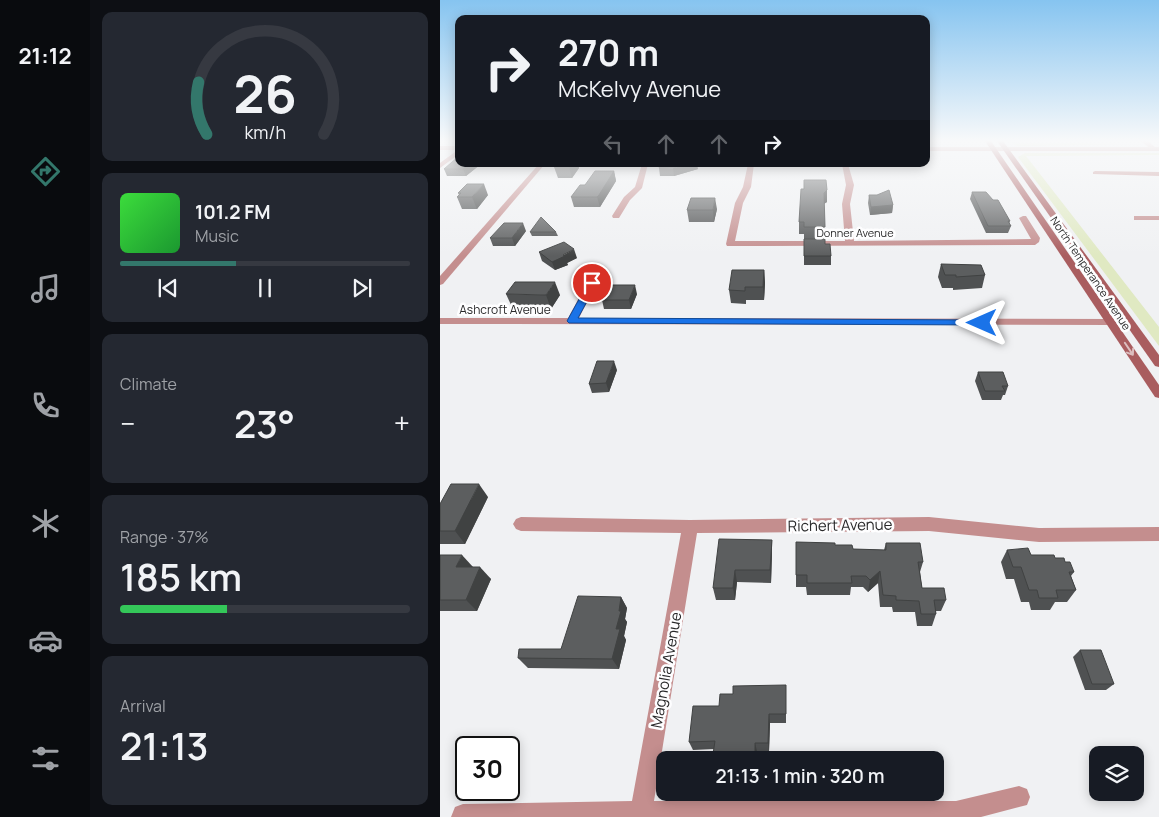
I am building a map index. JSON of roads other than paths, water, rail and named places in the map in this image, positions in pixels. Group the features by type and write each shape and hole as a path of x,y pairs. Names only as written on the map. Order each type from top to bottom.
{"main road":[{"name":"North Temperance Avenue","path":"1013,179 1159,394"},
{"name":"North Temperance Avenue","path":"1027,179 1159,363"}],"street":[{"path":"440,282 529,179"},
{"path":"616,216 638,188 641,179"},
{"name":"Donner Avenue","path":"749,179 748,187 739,203 730,244 1035,242 1036,238 1023,218"},
{"path":"849,179 850,185 846,204 850,243"},
{"path":"1137,218 1159,218"},
{"path":"572,321 592,283"},
{"name":"Ashcroft Avenue","path":"440,321 1111,322"},
{"name":"Richert Avenue","path":"522,524 690,527 929,524 1039,535 1159,534"},
{"name":"Magnolia Avenue","path":"641,812 690,527"},
{"path":"462,816 641,812 956,812 1019,797"}]}
